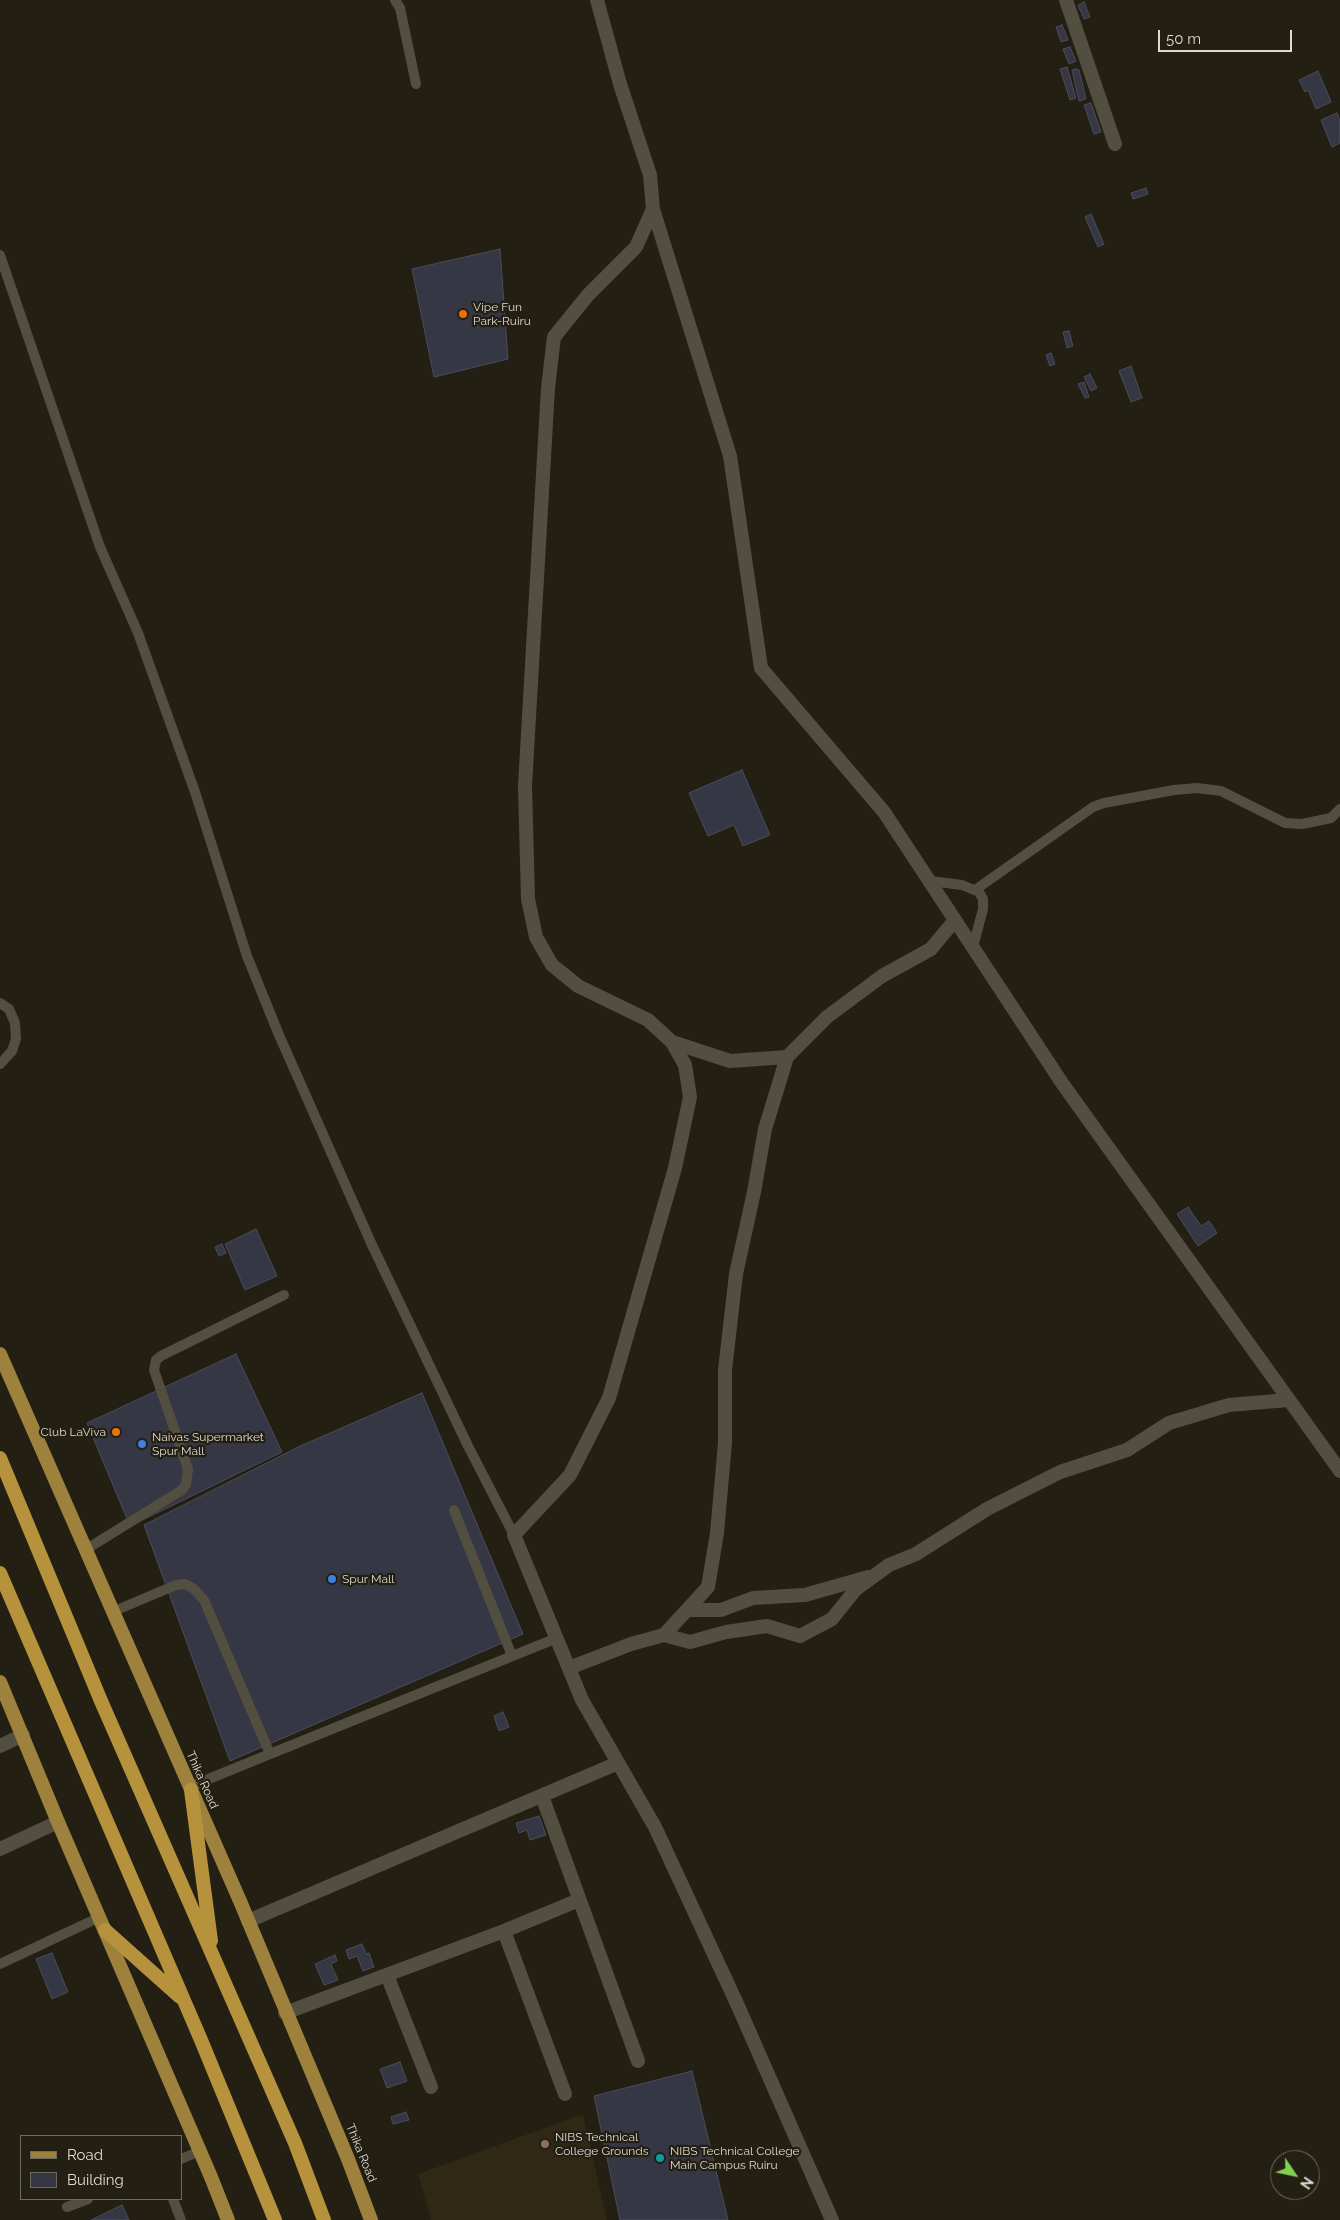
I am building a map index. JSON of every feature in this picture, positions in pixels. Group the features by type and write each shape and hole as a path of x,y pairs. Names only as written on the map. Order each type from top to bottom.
{"highway":[{"path":"0,1458 101,1701 295,2143 324,2220"},
{"path":"0,1573 251,2158 275,2220"},
{"path":"190,1789 214,1960"},
{"path":"102,1923 184,2001"}],"main road":[{"name":"Thika Road","path":"0,1354 248,1921 285,2013 348,2159 371,2220"},
{"path":"0,1682 228,2220"}],"street":[{"path":"597,0 620,84 650,175 653,209 730,456 761,668 884,812 1062,1082 1340,1471"},
{"path":"1066,0 1115,144"},
{"path":"653,209 636,247 588,295 554,337 548,388 525,786 528,899 536,937 552,965 578,986 648,1020 672,1042 685,1065 690,1097 675,1168 609,1398 570,1475 514,1535 582,1700 659,1836 738,2006 832,2220"},
{"path":"664,1635 708,1587 717,1533 725,1443 725,1370 736,1274 765,1129 787,1057 827,1017 882,976 931,949 955,920"},
{"path":"672,1042 730,1061 787,1057"},
{"path":"569,1668 631,1644 664,1635 690,1642 726,1632 767,1626 800,1636 832,1619 856,1589 889,1565 916,1554 986,1509 1060,1472 1127,1450 1169,1423 1229,1405 1288,1400"},
{"path":"687,1610 721,1610 753,1598 804,1595 876,1575"},
{"path":"0,1746 23,1736"},
{"path":"248,1921 618,1763"},
{"path":"542,1796 638,2061"},
{"path":"0,1849 58,1822"},
{"path":"285,2013 504,1931 579,1900"},
{"path":"504,1931 565,2094"},
{"path":"387,1975 431,2087"}],"lane":[{"path":"395,0 400,8 416,84"},
{"path":"0,255 100,547 138,633 195,792 250,965 372,1245 468,1446 514,1535"},
{"path":"975,890 1093,807 1104,803 1174,790 1198,788 1221,791 1286,823 1302,824 1331,818 1340,809"},
{"path":"930,881 962,885 979,892 983,899 973,947"},
{"path":"0,1003 9,1009 15,1023 16,1039 12,1051 0,1064"},
{"path":"85,1550 182,1490 186,1484 188,1469 154,1370 156,1360 284,1295"},
{"path":"454,1510 512,1656"},
{"path":"112,1612 176,1585 185,1584 194,1589 204,1600 270,1754"},
{"path":"190,1789 270,1754 557,1638"},
{"path":"0,1964 102,1923"},
{"path":"182,2159 200,2151"},
{"path":"67,2208 86,2200"},
{"path":"173,2200 181,2220"}],"shaded area":[{"name":"NIBS Technical College Grounds","path":"583,2114 607,2220 431,2220 418,2174"}],"building":[{"path":"1084,2 1090,17 1084,19 1078,5"},
{"path":"1062,25 1068,40 1061,42 1056,27"},
{"path":"1070,47 1076,61 1069,64 1063,49"},
{"path":"1067,67 1076,98 1070,100 1060,69"},
{"path":"1072,70 1079,70 1086,99 1079,101"},
{"path":"1318,71 1331,102 1316,109 1308,90 1305,92 1299,80"},
{"path":"1091,103 1101,132 1094,134 1084,105"},
{"path":"1337,113 1340,121 1340,143 1332,147 1321,120"},
{"path":"1146,188 1148,194 1133,199 1131,193"},
{"path":"1091,214 1104,244 1098,247 1085,217"},
{"name":"Vipe Fun Park-Ruiru","path":"500,249 508,359 434,377 412,269"},
{"path":"1069,331 1073,346 1067,348 1063,332"},
{"path":"1051,353 1055,364 1050,366 1046,355"},
{"path":"1131,366 1142,398 1131,402 1119,371"},
{"path":"1090,374 1097,388 1091,391 1084,377"},
{"path":"1084,382 1089,397 1085,398 1078,384"},
{"path":"742,770 770,835 743,846 734,825 708,836 689,793"},
{"path":"1188,1207 1201,1226 1209,1221 1217,1233 1198,1246 1177,1214"},
{"path":"256,1229 277,1276 245,1290 225,1244"},
{"path":"222,1244 226,1253 219,1256 215,1247"},
{"path":"236,1354 282,1452 130,1526 87,1423"},
{"name":"Spur Mall","path":"422,1393 523,1634 230,1761 144,1525 298,1447"},
{"path":"503,1712 509,1727 499,1731 494,1716"},
{"path":"539,1816 546,1835 530,1840 527,1830 519,1833 516,1823"},
{"path":"362,1944 366,1954 369,1953 374,1967 363,1971 357,1956 349,1959 346,1950"},
{"path":"52,1953 68,1992 52,1999 36,1959"},
{"path":"335,1955 337,1961 331,1964 338,1980 324,1985 315,1964"},
{"path":"400,2062 407,2081 387,2088 380,2069"},
{"name":"NIBS Technical College Main Campus Ruiru","path":"692,2071 728,2220 620,2220 594,2096"},
{"path":"406,2112 409,2120 393,2124 391,2117"},
{"path":"122,2205 129,2220 91,2220"}],"place":[{"name":"Vipe Fun Park-Ruiru","path":"463,314"},
{"name":"Club LaViva","path":"116,1432"},
{"name":"Naivas Supermarket Spur Mall","path":"142,1444"},
{"name":"Spur Mall","path":"332,1579"},
{"name":"NIBS Technical College Grounds","path":"545,2144"},
{"name":"NIBS Technical College Main Campus Ruiru","path":"660,2158"}]}
